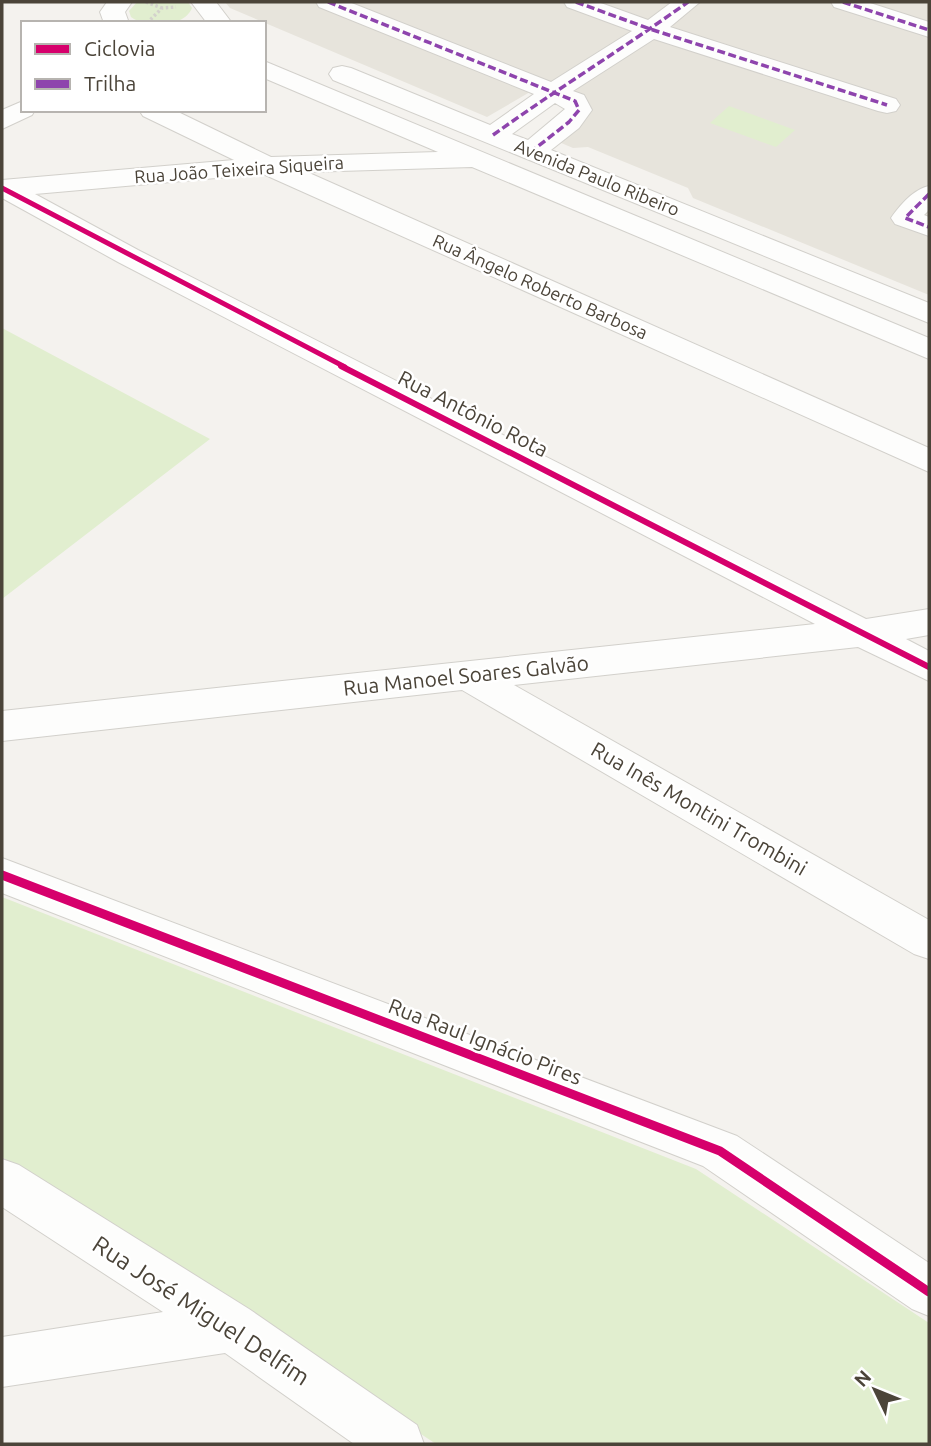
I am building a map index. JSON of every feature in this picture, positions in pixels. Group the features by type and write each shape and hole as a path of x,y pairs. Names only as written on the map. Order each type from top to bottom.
{"street":[{"path":"116,21 112,12 120,2"},
{"path":"328,2 575,100 579,110 569,122 532,151"},
{"path":"576,2 650,29 887,105"},
{"path":"493,135 552,92 618,53 688,2"},
{"path":"843,2 929,30"},
{"name":"Avenida Paulo Ribeiro","path":"266,44 929,314"},
{"path":"266,70 929,349"},
{"path":"2,121 21,110"},
{"name":"Rua Ângelo Roberto Barbosa","path":"156,112 267,165 929,461"},
{"name":"Rua João Teixeira Siqueira","path":"3,188 267,165 477,160"},
{"name":"Rua Antônio Rota","path":"3,188 141,263 929,667"},
{"path":"929,194 905,218 929,227"},
{"name":"Rua Manoel Soares Galvão","path":"2,726 860,633 929,622"},
{"name":"Rua Inês Montini Trombini","path":"468,676 929,941"},
{"name":"Rua Raul Ignácio Pires","path":"2,874 720,1151 929,1292"},
{"name":"Rua José Miguel Delfim","path":"2,1181 231,1326 398,1444"},
{"path":"2,1362 231,1326"}],"path":[{"path":"145,2 162,8"}],"shaded area":[{"path":"225,2 929,2 929,295 693,198 688,188 588,147 573,148 559,142 589,113 530,92 487,117 230,8"}],"green space":[{"path":"137,2 188,2 192,8 188,15 177,21 138,21 131,17 129,11"},
{"path":"729,106 795,130 776,147 710,123"},
{"path":"2,328 210,439 2,599"},
{"path":"2,897 696,1169 929,1323 929,1444 436,1444 2,1157"}],"marked path":[{"path":"328,2 575,101 579,110 569,122 532,151"},
{"path":"576,2 650,29 887,105"},
{"path":"493,135 553,92 618,53 688,2"},
{"path":"843,2 929,30"},
{"path":"929,194 905,218 929,227"}],"cycle path":[{"path":"2,188 128,256 929,667"},
{"path":"2,875 720,1151 929,1292"}]}
